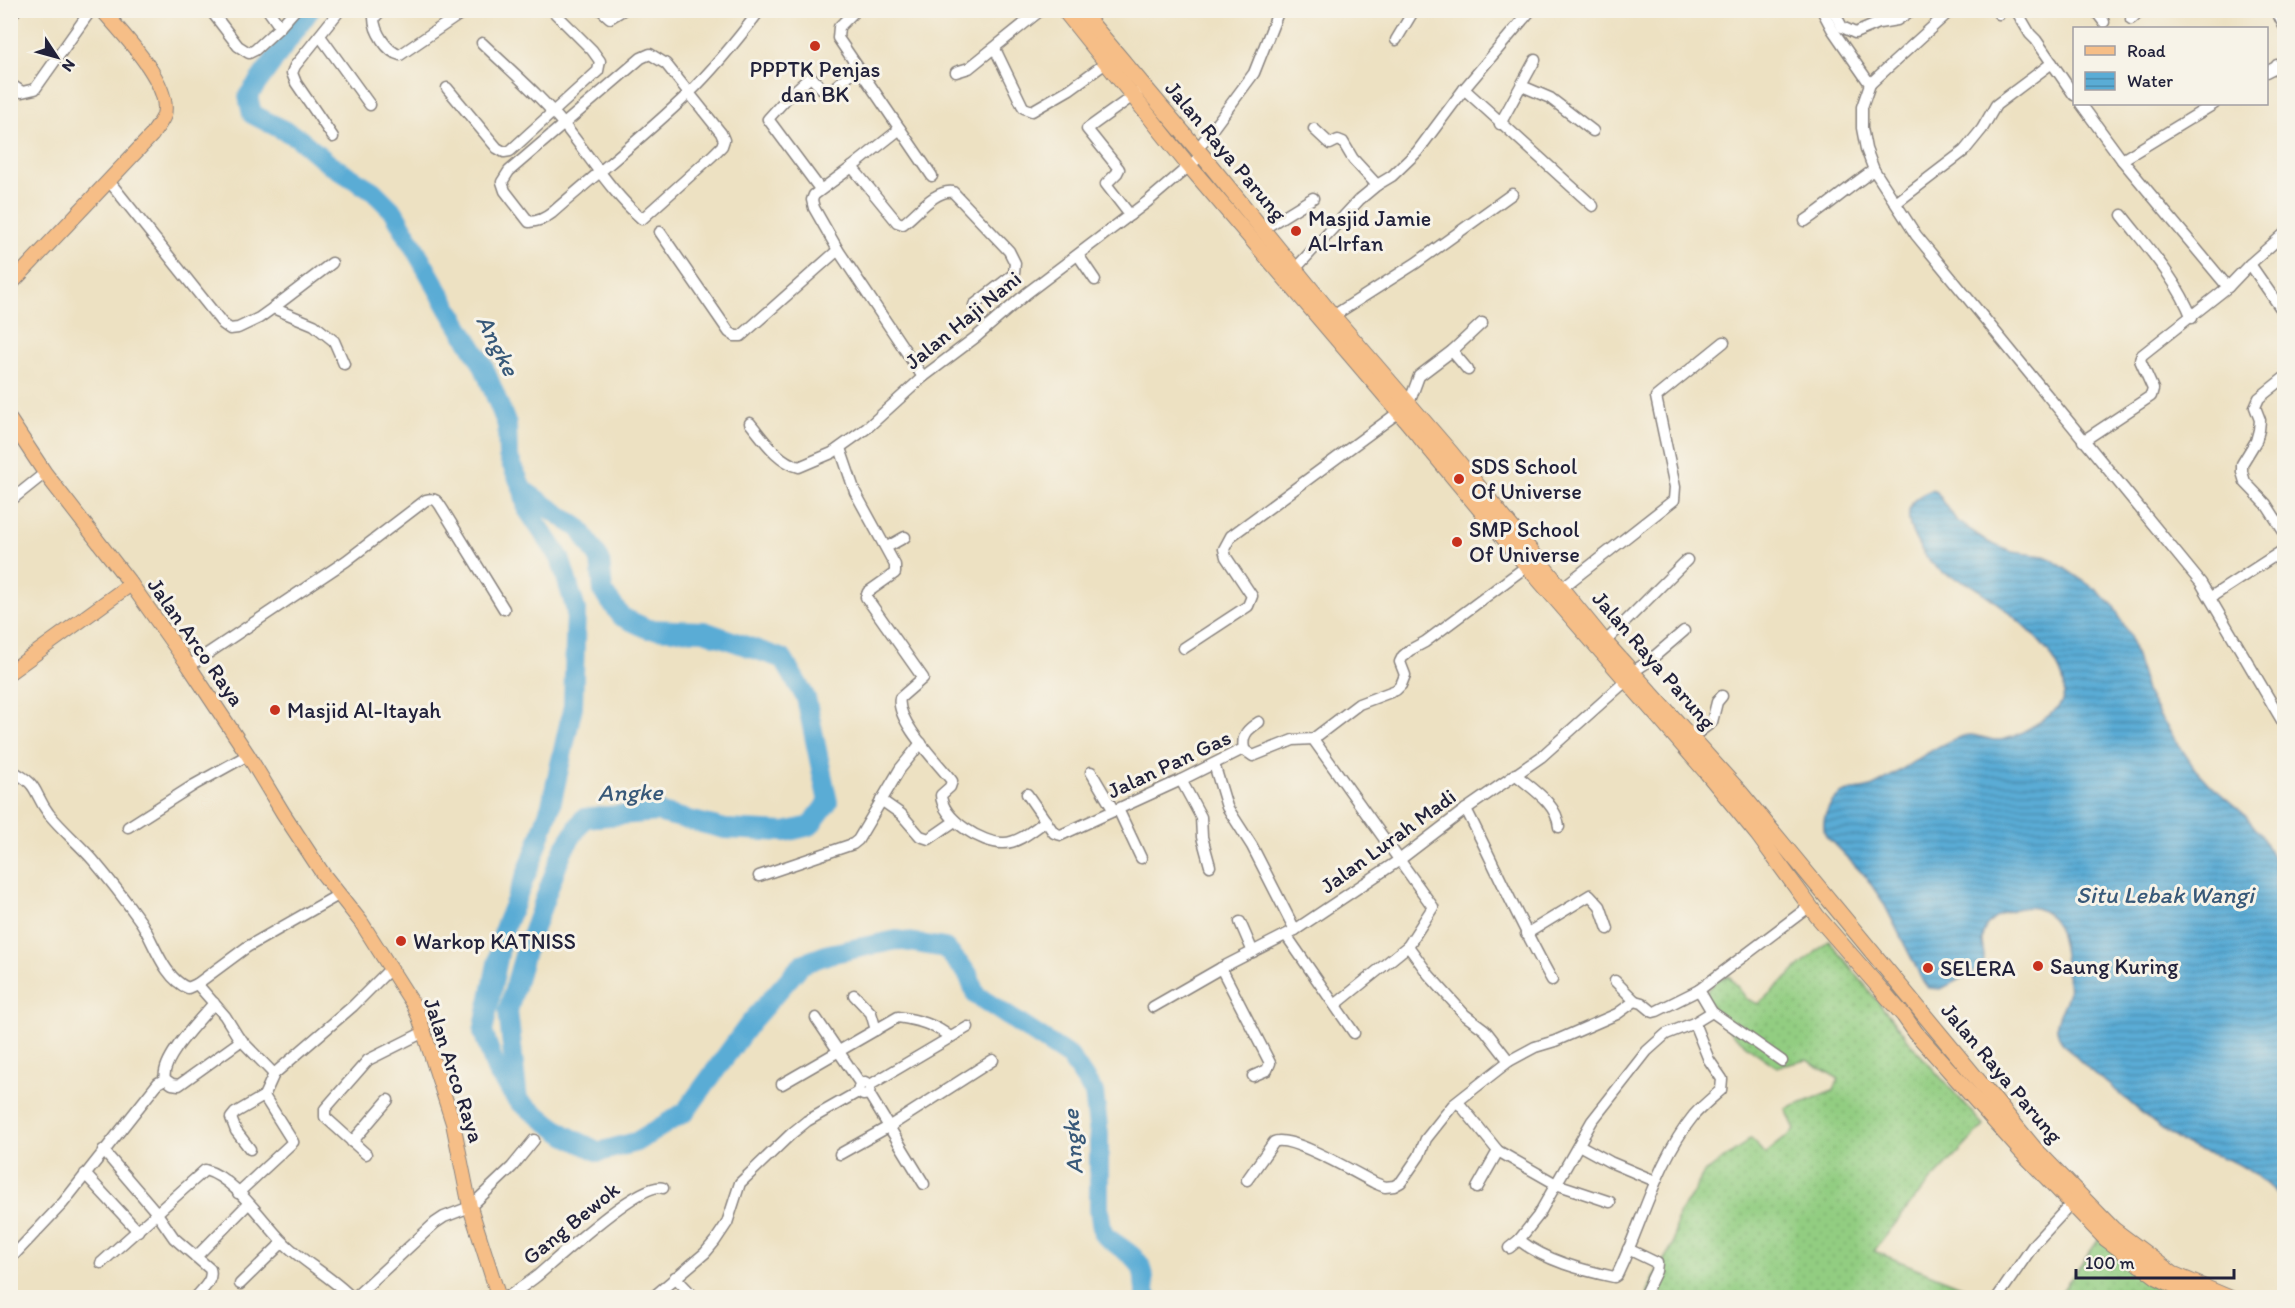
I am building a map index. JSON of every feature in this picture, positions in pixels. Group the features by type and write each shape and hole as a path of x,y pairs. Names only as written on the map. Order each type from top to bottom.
{"highway":[{"name":"Jalan Raya Parung","path":"1064,10 1112,59 1139,92 1189,166 1404,409 1452,454 1562,588 1630,676 1712,769 2034,1148 2113,1229 2173,1275 2230,1298"},
{"name":"Jalan Raya Parung","path":"1080,10 1112,59"},
{"name":"Jalan Raya Parung","path":"1139,92 1199,152 1263,229 1527,566 1691,738 1810,906 1916,1033 2021,1151 2106,1239 2157,1278 2200,1298"}],"main road":[{"path":"10,285 152,135 164,116 165,99 159,81 116,16 102,10"},
{"name":"Jalan Arco Raya","path":"10,420 45,473 131,584 189,666 323,874 340,894 391,968 419,1017 453,1123 470,1207 499,1298"},
{"path":"10,672 131,584"}],"street":[{"path":"10,15 16,10"},
{"path":"10,84 22,92 35,89 91,10"},
{"path":"268,10 280,27"},
{"path":"212,12 238,46 249,52 255,50 295,10"},
{"path":"333,137 296,83 292,73 295,66 340,10"},
{"path":"374,12 374,27 392,52 400,55 466,10"},
{"path":"447,88 497,148 504,152 510,151 598,71 600,61 592,50 552,10"},
{"path":"601,10 610,18 623,10"},
{"path":"482,43 565,125 600,171 642,219 722,146 724,140 721,133 688,94 666,64 650,54 641,58 565,125 509,171 502,182 505,191 529,222 545,218 600,171 688,94 760,10"},
{"path":"856,10 839,27 837,35 840,42 932,176"},
{"path":"956,72 969,68 1041,10"},
{"name":"Jalan Haji Nani","path":"750,423 769,447 789,465 799,467 840,448 867,428 923,376 976,337 1027,293 1130,215 1189,166 1254,73 1279,10"},
{"path":"1396,40 1414,10"},
{"path":"1822,10 1832,29 1870,84"},
{"path":"1833,10 1842,27 1855,33 1879,23 1897,20 1912,10"},
{"path":"1951,10 1870,84 1862,107 1862,128 1874,171 1916,235 2201,583 2284,724"},
{"path":"1995,10 1998,14 2004,10"},
{"path":"2016,10 2030,34 2073,93"},
{"path":"2095,10 2104,22"},
{"path":"2131,19 2141,10"},
{"path":"2276,10 2284,26"},
{"path":"1295,269 1359,200 1392,176 1417,152 1464,89 1528,12"},
{"path":"320,36 370,105"},
{"path":"994,49 1022,105 1029,111 1070,89 1112,59"},
{"path":"1500,124 1535,60"},
{"path":"1896,203 1964,151 1982,129 1996,105 2052,63"},
{"path":"2281,64 2284,76"},
{"path":"820,189 768,119 809,78 812,78 827,94 857,68"},
{"path":"1522,86 1550,98 1593,131"},
{"path":"1464,89 1593,206"},
{"path":"1130,215 1106,184 1118,173 1119,169 1087,129 1139,92"},
{"path":"2082,105 2122,160 2228,287"},
{"path":"2122,160 2212,105"},
{"path":"900,129 820,189 812,200 814,208 838,250 923,376"},
{"path":"1314,129 1330,144 1338,140 1343,142 1353,159 1377,185"},
{"path":"852,167 897,222 903,224 938,196 946,191 953,192 1009,251 1014,263 1014,274 974,305"},
{"path":"1805,221 1828,206 1844,190 1874,171"},
{"path":"109,181 223,324 230,329 238,328 273,308 333,263"},
{"path":"1333,316 1416,262 1512,194"},
{"path":"1263,229 1313,198"},
{"path":"2122,215 2162,265 2192,318"},
{"path":"660,232 729,332 735,336 741,336 838,250"},
{"path":"2083,441 2151,396 2153,389 2140,360 2142,355 2192,318 2284,234"},
{"path":"1078,255 1095,280"},
{"path":"2250,264 2284,314"},
{"path":"273,308 314,325 334,341 344,364"},
{"path":"1184,648 1248,606 1252,600 1252,596 1226,557 1224,549 1231,536 1404,409 1419,376 1452,351 1482,323"},
{"path":"1562,588 1674,500 1675,488 1656,397 1724,342"},
{"path":"1452,351 1468,370"},
{"path":"2284,378 2259,398 2255,407 2260,420 2256,441 2242,464 2245,482 2266,504 2284,532"},
{"path":"840,448 855,492 895,565 895,573 868,592 866,597 923,678 900,698 899,711 952,781 950,787 941,795 941,799 955,821 974,834 1003,844 1015,841 1046,821"},
{"path":"10,501 45,473"},
{"path":"189,666 346,561 426,500 431,499 437,500 504,609"},
{"path":"887,547 905,537"},
{"path":"2211,597 2282,551 2284,547"},
{"path":"1605,642 1687,560"},
{"name":"Jalan Pan Gas","path":"1027,794 1054,833 1061,835 1244,749 1253,756 1293,740 1313,739 1359,704 1396,690 1405,675 1400,663 1403,656 1527,566"},
{"name":"Jalan Lurah Madi","path":"1153,1008 1221,968 1290,932 1398,861 1466,809 1541,757 1630,676 1684,631"},
{"path":"1691,738 1713,722 1715,706 1722,696"},
{"path":"1244,749 1244,735 1259,722"},
{"path":"1313,739 1433,907 1408,946 1335,1005"},
{"path":"759,876 853,844 858,840 900,769 921,743"},
{"path":"128,827 194,784 248,755"},
{"path":"1214,764 1227,807 1252,846 1290,932 1354,1033"},
{"path":"10,770 31,782 49,814 93,860 133,911 153,948 176,981 188,988 197,984 247,947 340,894"},
{"path":"1091,772 1116,810 1141,858"},
{"path":"1515,774 1553,808 1558,816 1559,827"},
{"path":"1181,780 1201,818 1202,837 1210,866"},
{"path":"881,800 901,814 923,838 929,839 955,821"},
{"path":"1466,809 1503,881 1526,934 1552,980"},
{"path":"1361,869 1367,880"},
{"path":"1526,934 1590,895 1600,906 1608,928"},
{"path":"1616,981 1635,1001 1642,1003 1653,1012 1657,1011 1699,990 1810,906"},
{"path":"1240,922 1253,952"},
{"path":"1408,946 1465,1015 1485,1030 1509,1061"},
{"path":"250,1149 236,1131 231,1118 235,1113 264,1096 274,1074 353,1006 391,968"},
{"path":"1221,968 1270,1063 1267,1070 1252,1076"},
{"path":"197,984 242,1040 274,1074"},
{"path":"1699,990 1712,1012 1782,1061"},
{"path":"854,995 871,1013 876,1030"},
{"path":"1247,1180 1275,1143 1281,1140 1295,1144 1375,1184 1385,1187 1394,1186 1406,1176 1426,1139 1453,1105 1509,1061 1535,1047 1556,1041 1617,1014 1635,1001"},
{"path":"214,1004 168,1060 163,1074 165,1079 172,1084 179,1085 242,1040"},
{"path":"1509,1248 1520,1240 1538,1216 1592,1121 1657,1041 1675,1029 1694,1023 1712,1012"},
{"path":"871,1013 918,1020 938,1028 950,1037"},
{"path":"782,1084 898,1017"},
{"path":"816,1018 890,1126 924,1185"},
{"path":"1520,1240 1534,1251 1614,1277 1636,1235 1655,1181 1685,1127 1700,1108 1721,1090 1723,1082 1708,1060 1694,1023"},
{"path":"652,1298 705,1253 727,1223 740,1184 791,1134 807,1121 968,1027"},
{"path":"366,1154 325,1117 325,1109 368,1060 424,1032"},
{"path":"840,1154 890,1126 993,1060"},
{"path":"11,1258 63,1203 158,1083 165,1079"},
{"path":"238,1193 292,1142 264,1096"},
{"path":"352,1142 388,1100"},
{"path":"1458,1101 1498,1151 1556,1184 1610,1203"},
{"path":"101,1263 205,1170 220,1177 262,1216 283,1242 340,1285 353,1298 435,1222 470,1207 512,1167 534,1140"},
{"path":"1579,1145 1610,1162 1655,1181"},
{"path":"103,1150 156,1212 174,1238 207,1266 212,1274 195,1298"},
{"path":"1477,1188 1498,1151"},
{"path":"85,1174 138,1231"},
{"name":"Gang Bewok","path":"506,1298 626,1203 649,1188 655,1186 663,1188"},
{"path":"1997,1298 2035,1243 2072,1203"},
{"path":"196,1257 248,1204"},
{"path":"240,1284 283,1242"},
{"path":"1628,1249 1657,1263 1656,1271 1643,1298"},
{"path":"675,1277 695,1298"}],"green space":[{"path":"1829,940 1918,1052 1984,1126 1916,1197 1874,1251 1968,1289 1979,1297 1645,1298 1657,1271 1673,1245 1678,1214 1704,1173 1750,1138 1765,1154 1795,1130 1786,1109 1833,1091 1839,1079 1807,1060 1777,1067 1735,1037 1719,1019 1704,995 1717,980 1729,976 1747,999 1758,1004"},
{"path":"2099,1239 2182,1296 2181,1298 2057,1298"}],"water":[{"name":"Situ Lebak Wangi","path":"1932,490 1937,492 1956,520 1990,543 2012,552 2051,559 2095,589 2113,605 2130,636 2146,691 2159,715 2195,769 2243,813 2261,835 2274,860 2277,908 2284,939 2284,1200 2241,1166 2192,1147 2167,1133 2086,1066 2061,1040 2057,1021 2069,990 2061,936 2054,921 2048,915 2041,910 2024,907 1997,917 1984,930 1982,942 1984,961 1981,968 1941,989 1928,988 1883,902 1866,877 1826,836 1824,820 1826,814 1831,804 1842,793 1873,786 1937,747 1966,735 2000,740 2014,736 2053,712 2058,707 2064,692 2061,675 2052,657 2037,639 1987,595 1938,569 1920,547 1911,528 1909,510 1917,498"}],"waterway":[{"name":"Angke","path":"310,10 248,96 252,114 297,137 329,164 373,191 394,212 483,365 507,425 508,456 523,490 580,529 600,560 603,592 622,617 648,629 704,631 783,659 806,698 828,802 810,826 785,832 725,829 657,812 584,818 563,850 524,955 508,1011 518,1101 565,1135 599,1152 636,1142 685,1112 750,1023 802,964 829,954 897,940 945,948 968,974 976,995 1070,1057 1094,1093 1099,1135 1099,1210 1103,1234 1130,1254 1139,1264 1148,1298"},
{"path":"517,1100 497,1072 483,1032 504,929 534,855 551,805 573,706 576,610 560,558 527,509 523,490"}],"place":[{"name":"PPPTK Penjas dan BK","path":"815,46"},
{"name":"Masjid Jamie Al-Irfan","path":"1296,231"},
{"name":"SDS School Of Universe","path":"1459,479"},
{"name":"SMP School Of Universe","path":"1457,542"},
{"name":"Masjid Al-Itayah","path":"275,710"},
{"name":"Warkop KATNISS","path":"401,941"},
{"name":"Saung Kuring","path":"2038,966"},
{"name":"SELERA","path":"1928,968"}]}
